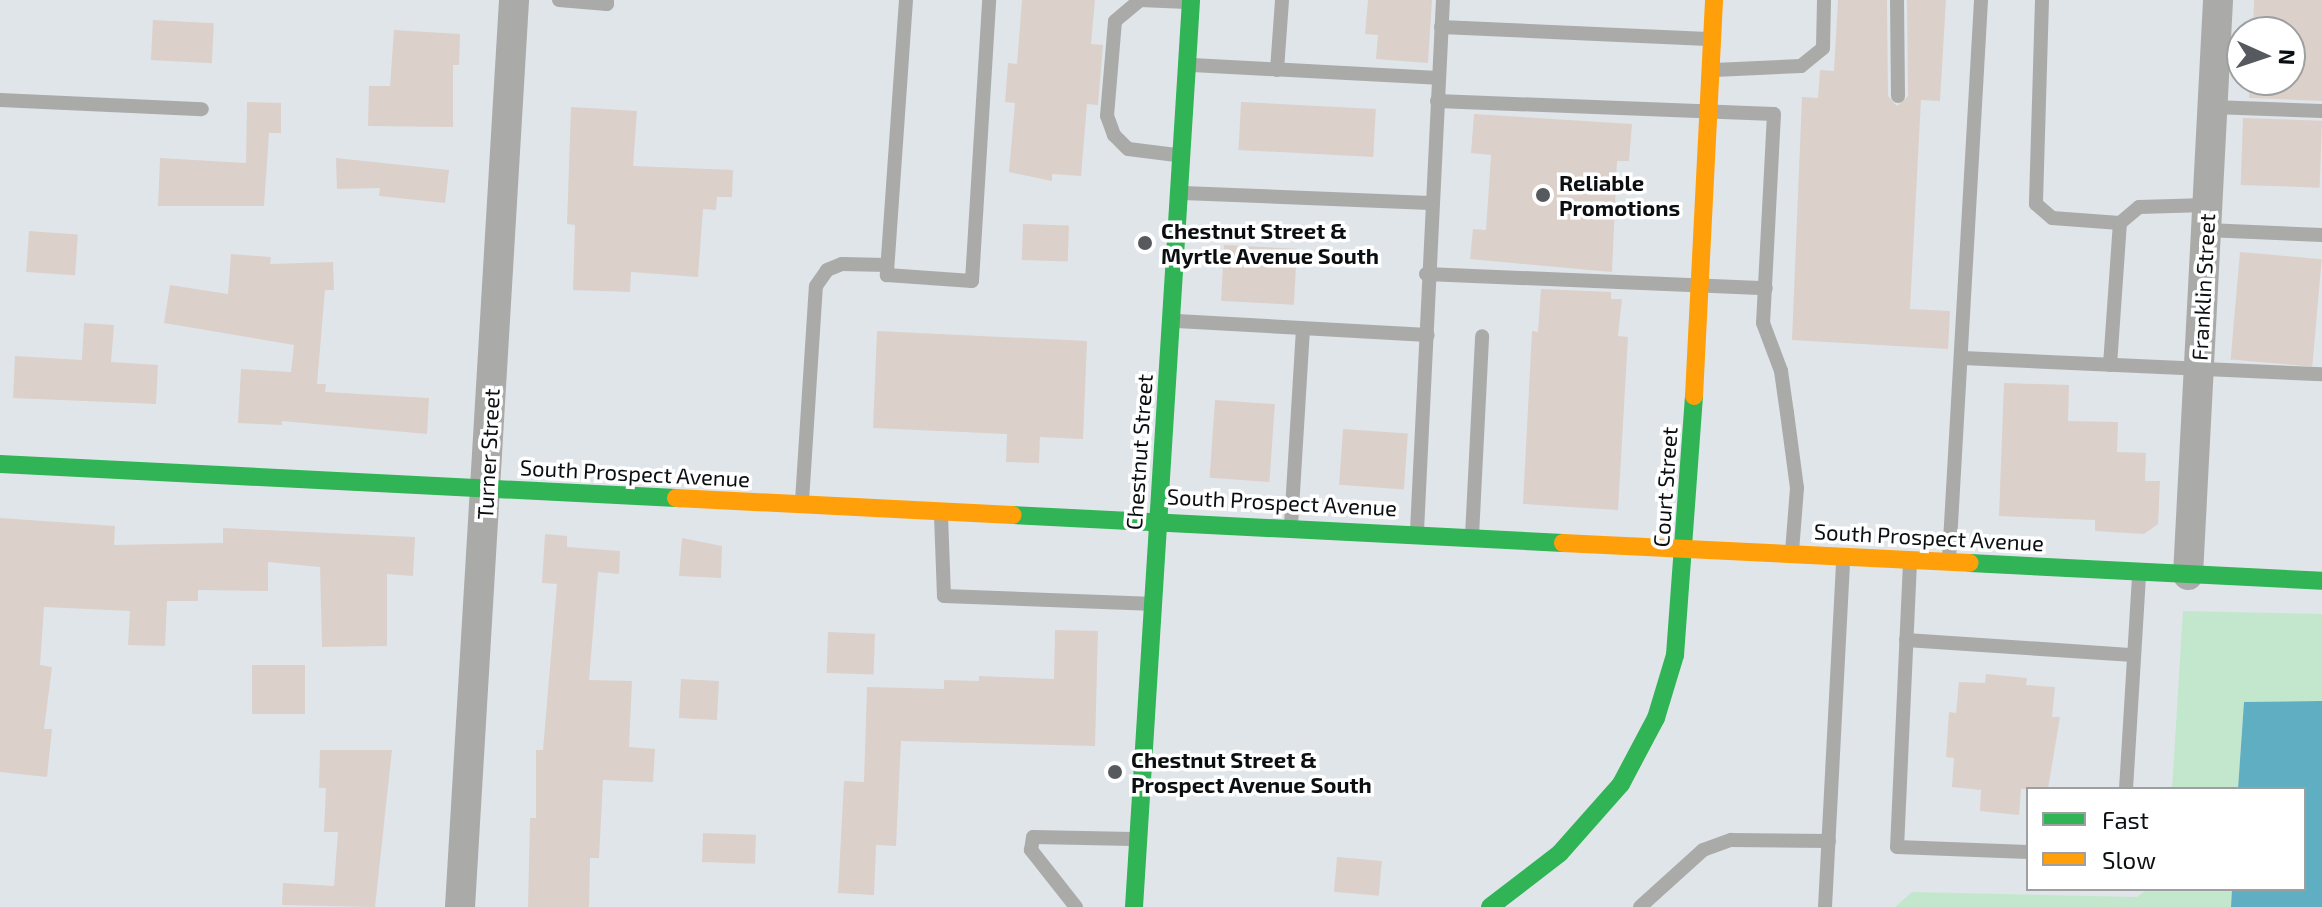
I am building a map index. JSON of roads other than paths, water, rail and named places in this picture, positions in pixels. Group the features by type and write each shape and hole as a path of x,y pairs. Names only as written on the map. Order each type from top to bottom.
{"street":[{"name":"Turner Street","path":"460,907 514,0"},
{"name":"Court Street","path":"1490,907 1560,853 1621,784 1639,752 1675,655 1702,285 1714,0"},
{"name":"Franklin Street","path":"2188,575 2218,0"},
{"name":"Chestnut Street","path":"1136,907 1191,1"},
{"name":"South Prospect Avenue","path":"0,464 2322,581"}],"lane":[{"path":"559,0 607,4 607,0"},
{"path":"906,0 887,275 972,281 989,0"},
{"path":"1182,155 1128,149 1114,135 1107,116 1115,21 1140,0 1191,1"},
{"path":"1277,70 1282,0"},
{"path":"1417,533 1428,335 1426,274 1443,0"},
{"path":"1711,70 1801,66 1823,48 1824,0"},
{"path":"1897,0 1898,96"},
{"path":"1948,563 1963,358 1981,0"},
{"path":"2042,0 2036,204 2052,218 2120,223 2139,207 2322,235"},
{"path":"1441,27 1713,40"},
{"path":"1187,65 1438,78"},
{"path":"0,100 202,109"},
{"path":"1437,101 1774,114 1763,323 1781,371 1797,488 1792,553"},
{"path":"2212,107 2322,111"},
{"path":"1180,192 1430,203"},
{"path":"2110,365 2120,223"},
{"path":"802,505 816,286 827,270 842,264 887,265"},
{"path":"1426,274 1766,288"},
{"path":"1171,321 1428,335"},
{"path":"1291,528 1303,330"},
{"path":"1472,536 1482,336"},
{"path":"1963,358 2322,374"},
{"path":"942,511 944,596 1154,605"},
{"path":"1825,907 1844,556"},
{"path":"1910,561 1897,847 2026,852"},
{"path":"2126,787 2140,573"},
{"path":"1906,640 2134,655"},
{"path":"1076,907 1031,850 1033,837 1138,839"},
{"path":"1640,907 1703,850 1731,840 1829,841"}],"water":[{"path":"2322,701 2322,907 2231,907 2232,891 2306,891 2306,787 2238,787 2244,702"}],"place":[{"name":"Reliable Promotions","path":"1543,195"},
{"name":"Chestnut Street & Myrtle Avenue South","path":"1145,243"},
{"name":"Chestnut Street & Prospect Avenue South","path":"1115,772"}]}
